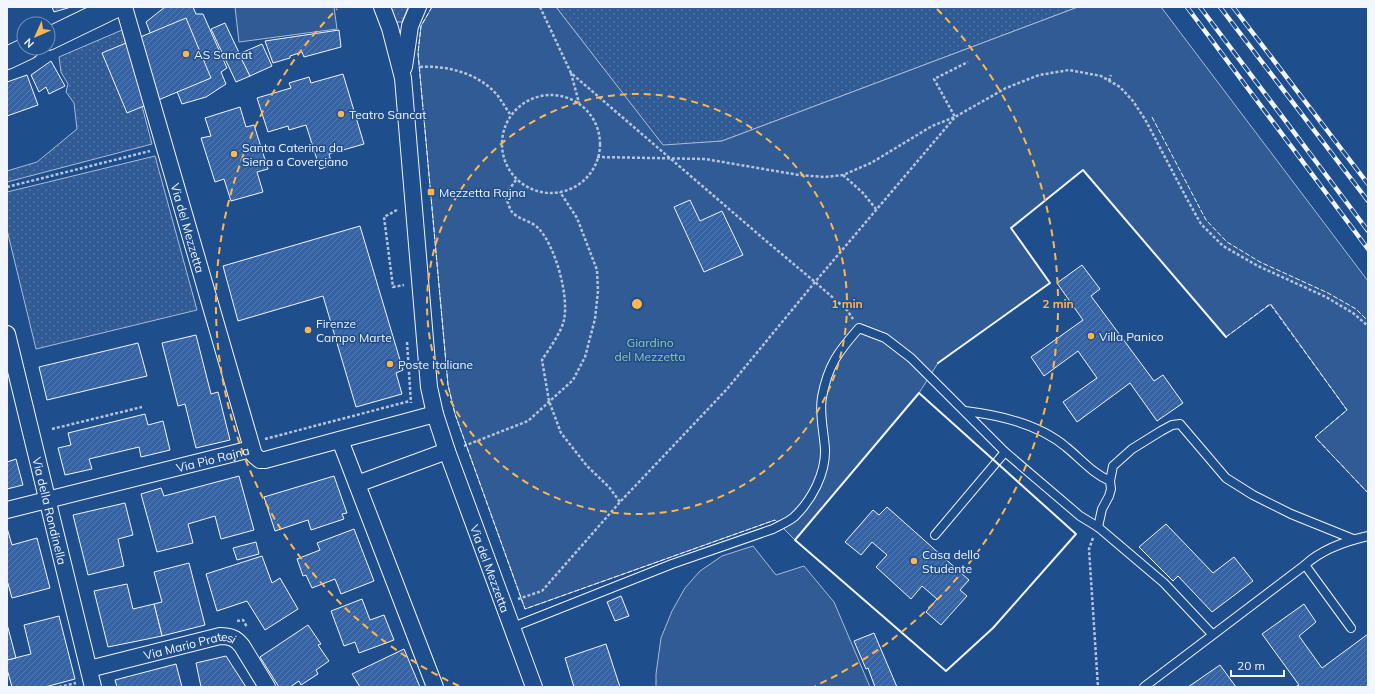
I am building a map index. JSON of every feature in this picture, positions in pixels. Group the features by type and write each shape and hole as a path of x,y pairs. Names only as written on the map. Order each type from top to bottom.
{"main road":[{"path":"56,34 114,7"}],"street":[{"name":"Via del Mezzetta","path":"124,7 165,147 257,444"},
{"name":"Via del Mezzetta","path":"382,7 390,28 403,78 429,387 435,414 447,451 534,687"},
{"name":"Via del Mezzetta","path":"403,78 408,32 418,7"},
{"name":"Via della Rondinella","path":"7,334 93,687"},
{"name":"Via Pio Rajna","path":"7,510 257,444 256,457 260,460 264,460 435,414"},
{"path":"340,440 435,687"},
{"path":"357,484 447,451"},
{"name":"Via Mario Pratesi","path":"89,669 220,636 226,636 237,640 242,646 267,687"}],"lane":[{"path":"513,628 672,564 773,528 794,517 816,486 824,466 825,450 822,399 829,369 841,350 859,328 885,338 911,358 1005,452 1080,516 1098,527 1164,583 1212,634"},
{"path":"965,411 1022,423 1043,432 1065,446 1099,476 1110,481"},
{"path":"1098,527 1102,508 1111,489 1110,481 1113,466 1132,449 1172,425 1180,424 1226,478 1253,495 1285,511 1353,539"},
{"path":"935,535 1005,452"},
{"path":"1145,687 1314,557 1353,539 1368,536"},
{"path":"1305,564 1351,628"}],"path":[{"path":"540,7 571,73 579,104"},
{"path":"955,117 934,79 968,62"},
{"path":"418,67 432,66 458,71 478,79 497,95 510,114"},
{"path":"597,157 705,159 799,175 843,175 871,163 932,126 955,117 1006,88 1040,75 1069,70 1101,76 1120,87 1133,101 1146,121 1201,224 1223,246 1258,266 1326,297 1353,313 1368,326"},
{"path":"571,73 847,310 859,328"},
{"path":"1109,80 1111,75"},
{"path":"551,95 566,98 579,104 590,115 597,128 600,143 593,170 584,181 574,188 560,192 544,193 530,189 516,180 502,155 502,141 510,114 522,104 536,97 551,95"},
{"path":"518,599 542,591 620,502 727,389 876,209 955,117"},
{"path":"7,187 165,147"},
{"path":"843,175 863,193 876,209"},
{"path":"516,180 505,194 512,212 540,229 550,246 566,297 564,321 542,360 549,401 561,433 587,466 609,487 620,502"},
{"path":"464,446 528,421 573,380 584,357 595,319 598,291 597,270 577,218 560,192"},
{"path":"257,444 410,401"},
{"path":"52,429 142,408"},
{"path":"1098,527 1089,549 1098,687"},
{"path":"59,687 76,683"}],"shaded area":[{"path":"235,7 334,7 337,29 239,42"},
{"path":"389,7 408,7 402,22 396,22"},
{"name":"Giardino del Mezzetta","path":"432,7 556,7 663,145 722,141 1078,7 1161,7 1368,281 1368,493 1315,437 1347,410 1271,304 1226,337 1083,170 1011,228 1050,283 938,363 919,393 795,540 775,520 525,609 455,414 448,385 418,53 421,26"},
{"path":"556,7 1078,7 722,141 663,146"},
{"path":"122,30 152,144 7,182 7,171 37,162 77,129 74,103 66,92 68,84 61,72 59,57"},
{"path":"155,156 197,310 36,349 7,230 7,192"},
{"path":"753,546 776,575 804,566 834,602 870,687 656,687 656,674 661,638 672,611 685,588 700,571 722,556"}],"building":[{"path":"52,7 71,7 54,12"},
{"name":"AS Sancat","path":"165,7 193,7 196,14 203,14 227,68 221,72 226,84 206,97 182,104 176,89 169,93 144,40 151,35 146,22"},
{"path":"186,18 211,78 127,113 102,53"},
{"path":"225,23 250,76 236,82 211,29"},
{"path":"339,30 341,47 304,57 302,52 290,56 290,58 273,63 265,41"},
{"path":"262,44 272,66 250,76 239,54"},
{"path":"51,61 65,86 49,94 46,87 39,92 31,75"},
{"path":"343,74 364,144 329,154 332,165 320,169 306,125 289,130 288,126 268,132 257,98 291,88 289,83 309,77 311,83"},
{"path":"27,75 38,105 7,116 7,82"},
{"name":"Santa Caterina da Siena a Coverciano","path":"240,107 246,127 254,125 268,169 257,172 263,192 231,201 224,179 215,182 201,138 211,136 205,118"},
{"path":"690,200 700,221 722,211 743,255 704,272 674,207"},
{"path":"360,226 403,370 396,373 402,394 356,407 323,296 238,321 223,266"},
{"name":"Villa Panico","path":"1082,265 1100,289 1091,296 1154,381 1163,375 1183,403 1157,421 1130,383 1077,422 1063,402 1097,378 1078,351 1044,376 1031,357 1083,320 1057,283"},
{"path":"196,335 211,394 218,392 230,440 196,448 185,404 178,406 162,343"},
{"path":"138,343 147,376 47,400 39,367"},
{"path":"145,414 148,425 163,421 170,450 141,457 139,447 89,459 92,469 65,475 58,448 71,445 68,433"},
{"path":"16,459 23,485 7,489 7,462"},
{"path":"239,476 254,530 221,539 215,516 188,524 193,543 157,552 141,494 161,488 164,496"},
{"path":"334,476 347,513 342,514 344,519 311,530 308,520 275,531 264,497"},
{"path":"125,503 133,535 118,539 124,566 88,575 73,515"},
{"name":"Casa dello Studente","path":"887,507 969,580 960,590 967,596 941,625 926,612 937,599 922,586 911,599 876,567 887,555 872,542 861,555 845,542 873,510 879,515"},
{"path":"1166,524 1213,573 1234,557 1253,581 1212,612 1178,576 1173,581 1139,547"},
{"path":"7,528 12,545 37,538 50,588 12,598 7,580"},
{"path":"354,529 374,581 341,594 335,579 312,588 306,575 303,576 297,559 320,550 317,543"},
{"path":"256,542 259,554 237,560 233,548"},
{"path":"262,556 272,583 280,578 298,609 265,630 247,601 217,611 206,574"},
{"path":"189,563 205,625 162,636 154,604 162,602 154,572"},
{"path":"127,584 133,609 154,604 162,636 108,647 94,591"},
{"path":"621,596 629,616 615,621 607,602"},
{"path":"362,599 370,620 384,615 394,640 359,653 355,642 344,646 331,611"},
{"path":"1304,604 1316,622 1299,636 1322,668 1368,634 1368,687 1295,687 1299,685 1262,634"},
{"path":"59,616 75,679 45,687 12,687 7,669 7,660 31,654 24,625"},
{"path":"7,624 16,658 7,660"},
{"path":"308,625 321,644 318,645 329,661 316,670 318,674 301,685 299,681 290,687 279,687 260,657"},
{"path":"874,633 897,687 875,687 868,668 866,669 854,641"},
{"path":"606,644 620,687 574,687 565,658"},
{"path":"404,649 420,687 360,687 352,674"},
{"path":"226,656 246,687 201,687 196,663"},
{"path":"176,664 182,687 117,687 115,680"},
{"path":"1220,665 1236,687 1188,687"}],"railway":[{"path":"1187,7 1368,249"},
{"path":"1200,7 1368,231"},
{"path":"1220,7 1368,201"},
{"path":"1233,7 1368,184"}],"fence":[{"path":"432,7 421,26 418,53 448,385 455,414 525,609 775,520"},
{"path":"1152,117 1206,220 1227,242 1260,262 1328,293 1356,309 1368,321"},
{"path":"1226,337 1270,304 1347,410 1315,437 1368,493"}],"wall":[{"path":"938,363 1050,283 1011,228 1083,170 1226,337"},
{"path":"919,393 1076,534 993,628 946,671 795,540 919,393"}],"place":[{"name":"AS Sancat","path":"186,54"},
{"name":"Teatro Sancat","path":"341,114"},
{"name":"Santa Caterina da Siena a Coverciano","path":"234,154"},
{"name":"Mezzetta Rajna","path":"431,192"},
{"name":"Firenze Campo Marte","path":"308,330"},
{"name":"Villa Panico","path":"1091,336"},
{"name":"Poste Italiane","path":"390,364"},
{"name":"Casa dello Studente","path":"914,561"}]}
